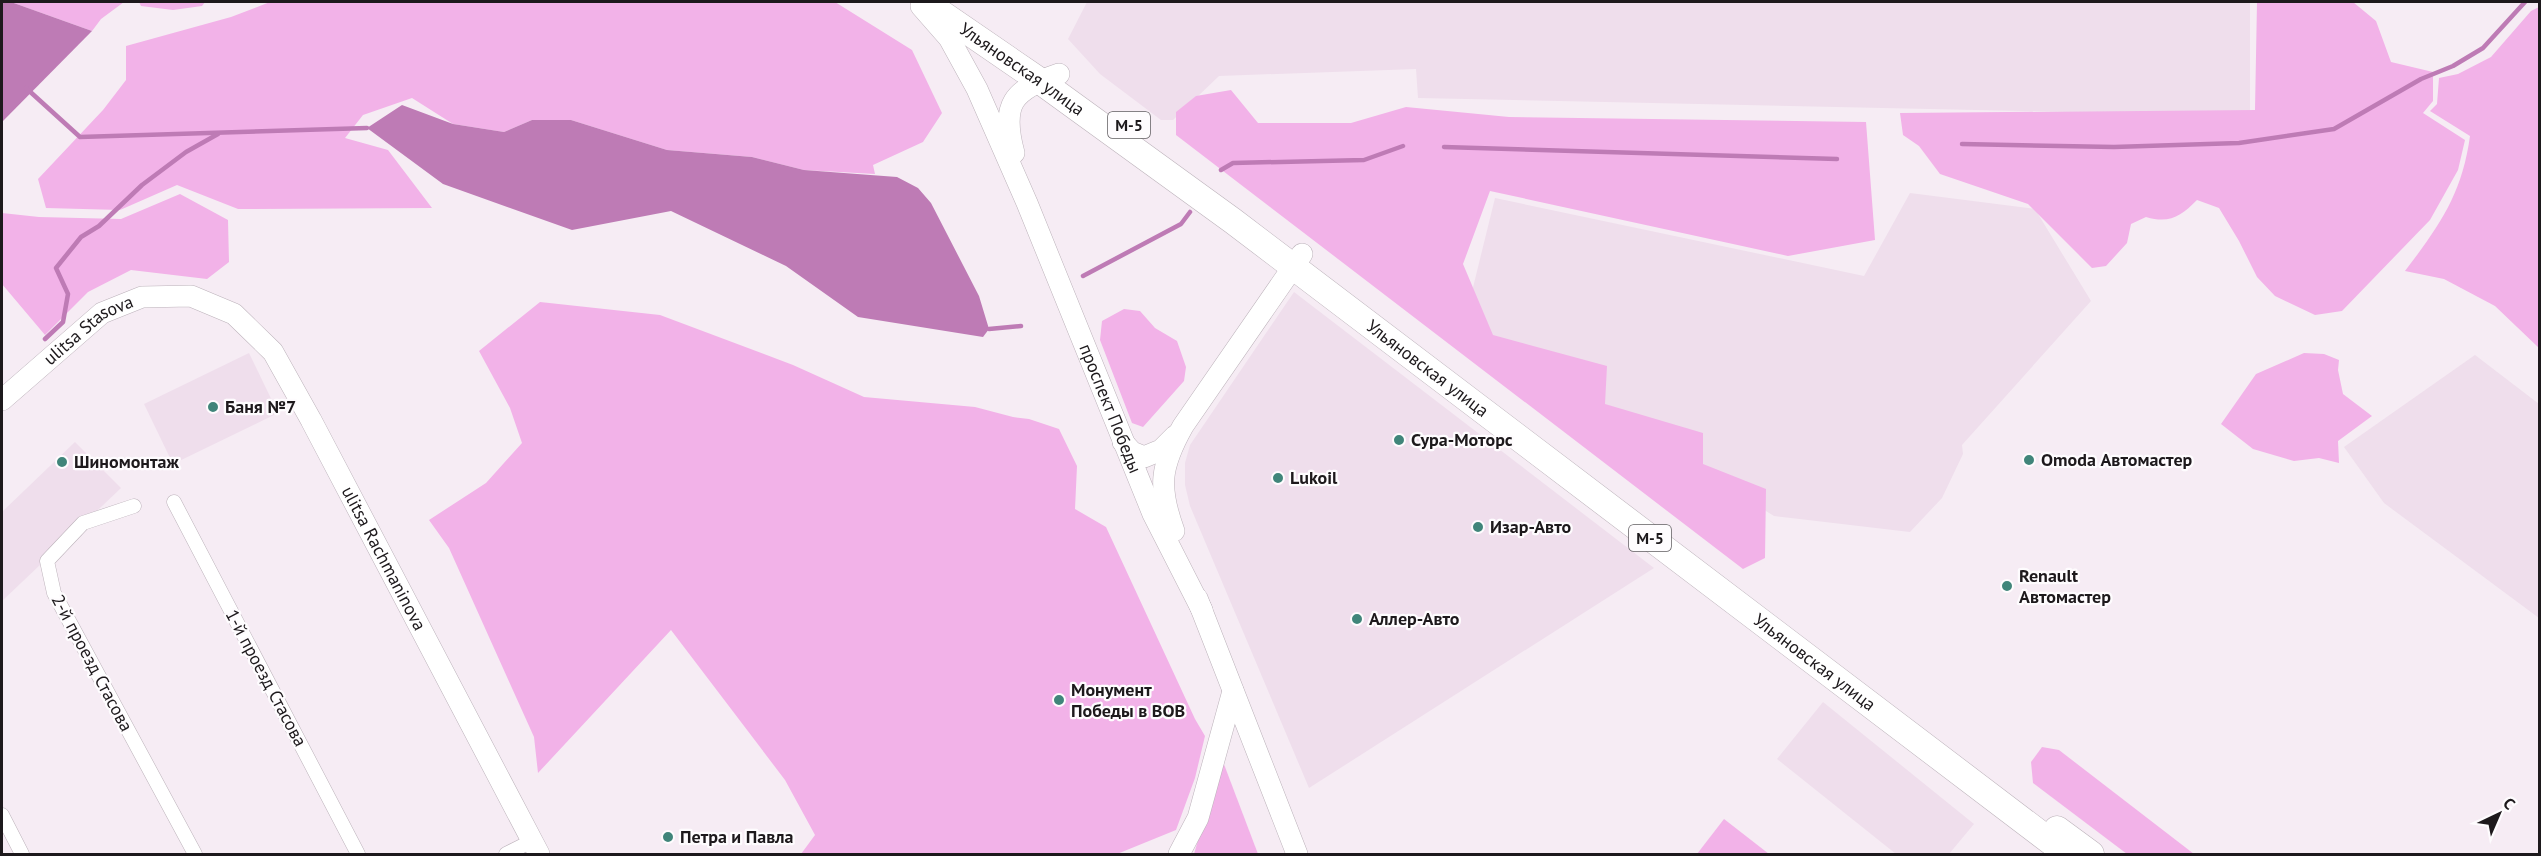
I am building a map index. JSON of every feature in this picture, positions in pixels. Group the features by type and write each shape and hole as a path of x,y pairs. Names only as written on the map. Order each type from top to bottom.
{"highway":[{"name":"Ульяновская улица","path":"925,2 1049,78"},
{"name":"Ульяновская улица","path":"952,2 1049,78 1298,260 2091,855"},
{"name":"Ульяновская улица","path":"1298,260 1355,313 2067,855"}],"main road":[{"name":"проспект Победы","path":"917,2 948,39 964,63 1028,203 1153,514 1202,610"},
{"name":"проспект Победы","path":"1028,203 1011,143 1009,119 1012,102 1017,95 1026,87 1049,78"},
{"name":"проспект Победы","path":"1297,855 1202,610 1163,496 1162,480 1164,467 1183,426 1298,260"},
{"path":"1274,295 1287,286 1298,285 1355,313"},
{"name":"ulitsa Stasova","path":"2,400 102,313 142,297 191,296"},
{"name":"ulitsa Rachmaninova","path":"191,296 234,314 273,352 311,420 535,848"},
{"path":"1123,442 1139,456 1154,454 1171,441 1183,426"},
{"path":"1179,855 1198,818 1233,692"}],"street":[{"name":"1-й проезд Стасова","path":"174,502 358,855"},
{"name":"2-й проезд Стасова","path":"134,506 83,523 47,561 54,593 195,855"},
{"path":"2,815 22,855"},
{"path":"506,855 535,848"}],"shaded area":[{"path":"2,2 11,2 92,31 2,122"},
{"path":"11,2 124,2 101,19 92,31"},
{"path":"139,2 205,2 202,6 173,10 141,6"},
{"path":"270,2 835,2 912,50 942,113 923,142 873,165 875,174 804,170 752,157 667,150 571,120 532,120 504,132 453,124 412,98 363,115 345,138 388,150 432,208 238,209 177,185 120,210 46,208 38,179 103,110 126,80 126,46 231,17"},
{"path":"1087,2 2250,2 2250,116 1418,98 1416,69 1219,76 1173,120 1161,120 1100,74 1068,39"},
{"path":"2257,2 2353,2 2376,21 2391,62 2433,72 2433,101 2423,113 2465,140 2458,170 2430,220 2342,311 2315,315 2275,296 2257,277 2219,208 2197,200 2174,217 2162,220 2146,217 2131,224 2127,243 2106,266 2092,268 2028,204 1940,174 1919,146 1903,135 1900,113 2255,110"},
{"path":"2539,7 2539,348 2495,306 2444,279 2405,271 2448,208 2461,175 2470,136 2430,111 2437,104 2439,78 2458,74 2491,57 2531,11"},
{"path":"1231,90 1258,123 1351,123 1406,107 1509,117 1866,122 1875,240 1788,256 1490,191 1463,264 1493,335 1607,366 1605,404 1703,433 1703,464 1766,489 1765,558 1743,569 1176,135 1176,112 1196,96"},
{"path":"402,105 453,124 504,132 532,120 571,120 667,150 752,157 804,170 897,177 918,188 931,203 979,296 989,329 983,337 858,317 786,266 671,211 572,230 443,184 367,128"},
{"path":"1910,193 2035,209 2091,301 1962,445 1963,454 1942,498 1910,532 1774,516 1464,324 1495,198 1864,276"},
{"path":"180,194 228,220 229,262 207,279 131,270 88,292 45,335 2,284 2,213 39,217 121,219"},
{"path":"1294,292 1654,568 1309,788 1190,506 1185,485 1185,463 1190,445"},
{"path":"540,302 660,315 793,365 864,397 975,407 1029,419 1059,429 1077,466 1075,509 1106,527 1205,736 1195,778 1176,830 1117,854 801,854 815,835 785,780 671,630 538,773 534,737 449,548 429,520 486,483 522,443 510,408 479,351"},
{"path":"1124,309 1140,311 1155,328 1177,341 1186,367 1184,381 1143,427 1132,423 1100,340 1102,321"},
{"path":"249,353 278,413 173,464 144,404"},
{"path":"2304,353 2324,354 2339,360 2338,370 2343,394 2372,416 2338,441 2339,463 2319,458 2294,461 2253,449 2221,424 2256,374"},
{"path":"2475,355 2539,404 2539,618 2384,503 2344,447"},
{"path":"75,442 121,488 2,601 2,512"},
{"path":"1823,702 1974,824 1949,854 1896,854 1777,759"},
{"path":"2042,747 2059,750 2194,854 2127,854 2033,783 2031,762"},
{"path":"1222,759 1258,854 1194,854"},
{"path":"1724,819 1769,854 1697,854"}],"waterway":[{"path":"1962,144 2114,147 2239,143 2334,129 2421,79 2453,66 2483,48 2525,2"},
{"path":"26,88 80,137 367,128"},
{"path":"45,339 63,322 68,294 56,268 81,237 99,226 142,185 186,152 218,134"},
{"path":"1221,170 1233,163 1364,160 1403,146"},
{"path":"1444,147 1837,159"},
{"path":"1083,276 1181,224 1190,212"},
{"path":"989,329 1021,326"}],"place":[{"name":"Баня №7","path":"213,407"},
{"name":"Сура-Моторс","path":"1399,440"},
{"name":"Omoda Автомастер","path":"2029,460"},
{"name":"Шиномонтаж","path":"62,462"},
{"name":"Lukoil","path":"1278,478"},
{"name":"Изар-Авто","path":"1478,527"},
{"name":"Renault Автомастер","path":"2007,586"},
{"name":"Аллер-Авто","path":"1357,619"},
{"name":"Монумент Победы в ВОВ","path":"1059,700"},
{"name":"Петра и Павла","path":"668,837"}]}
